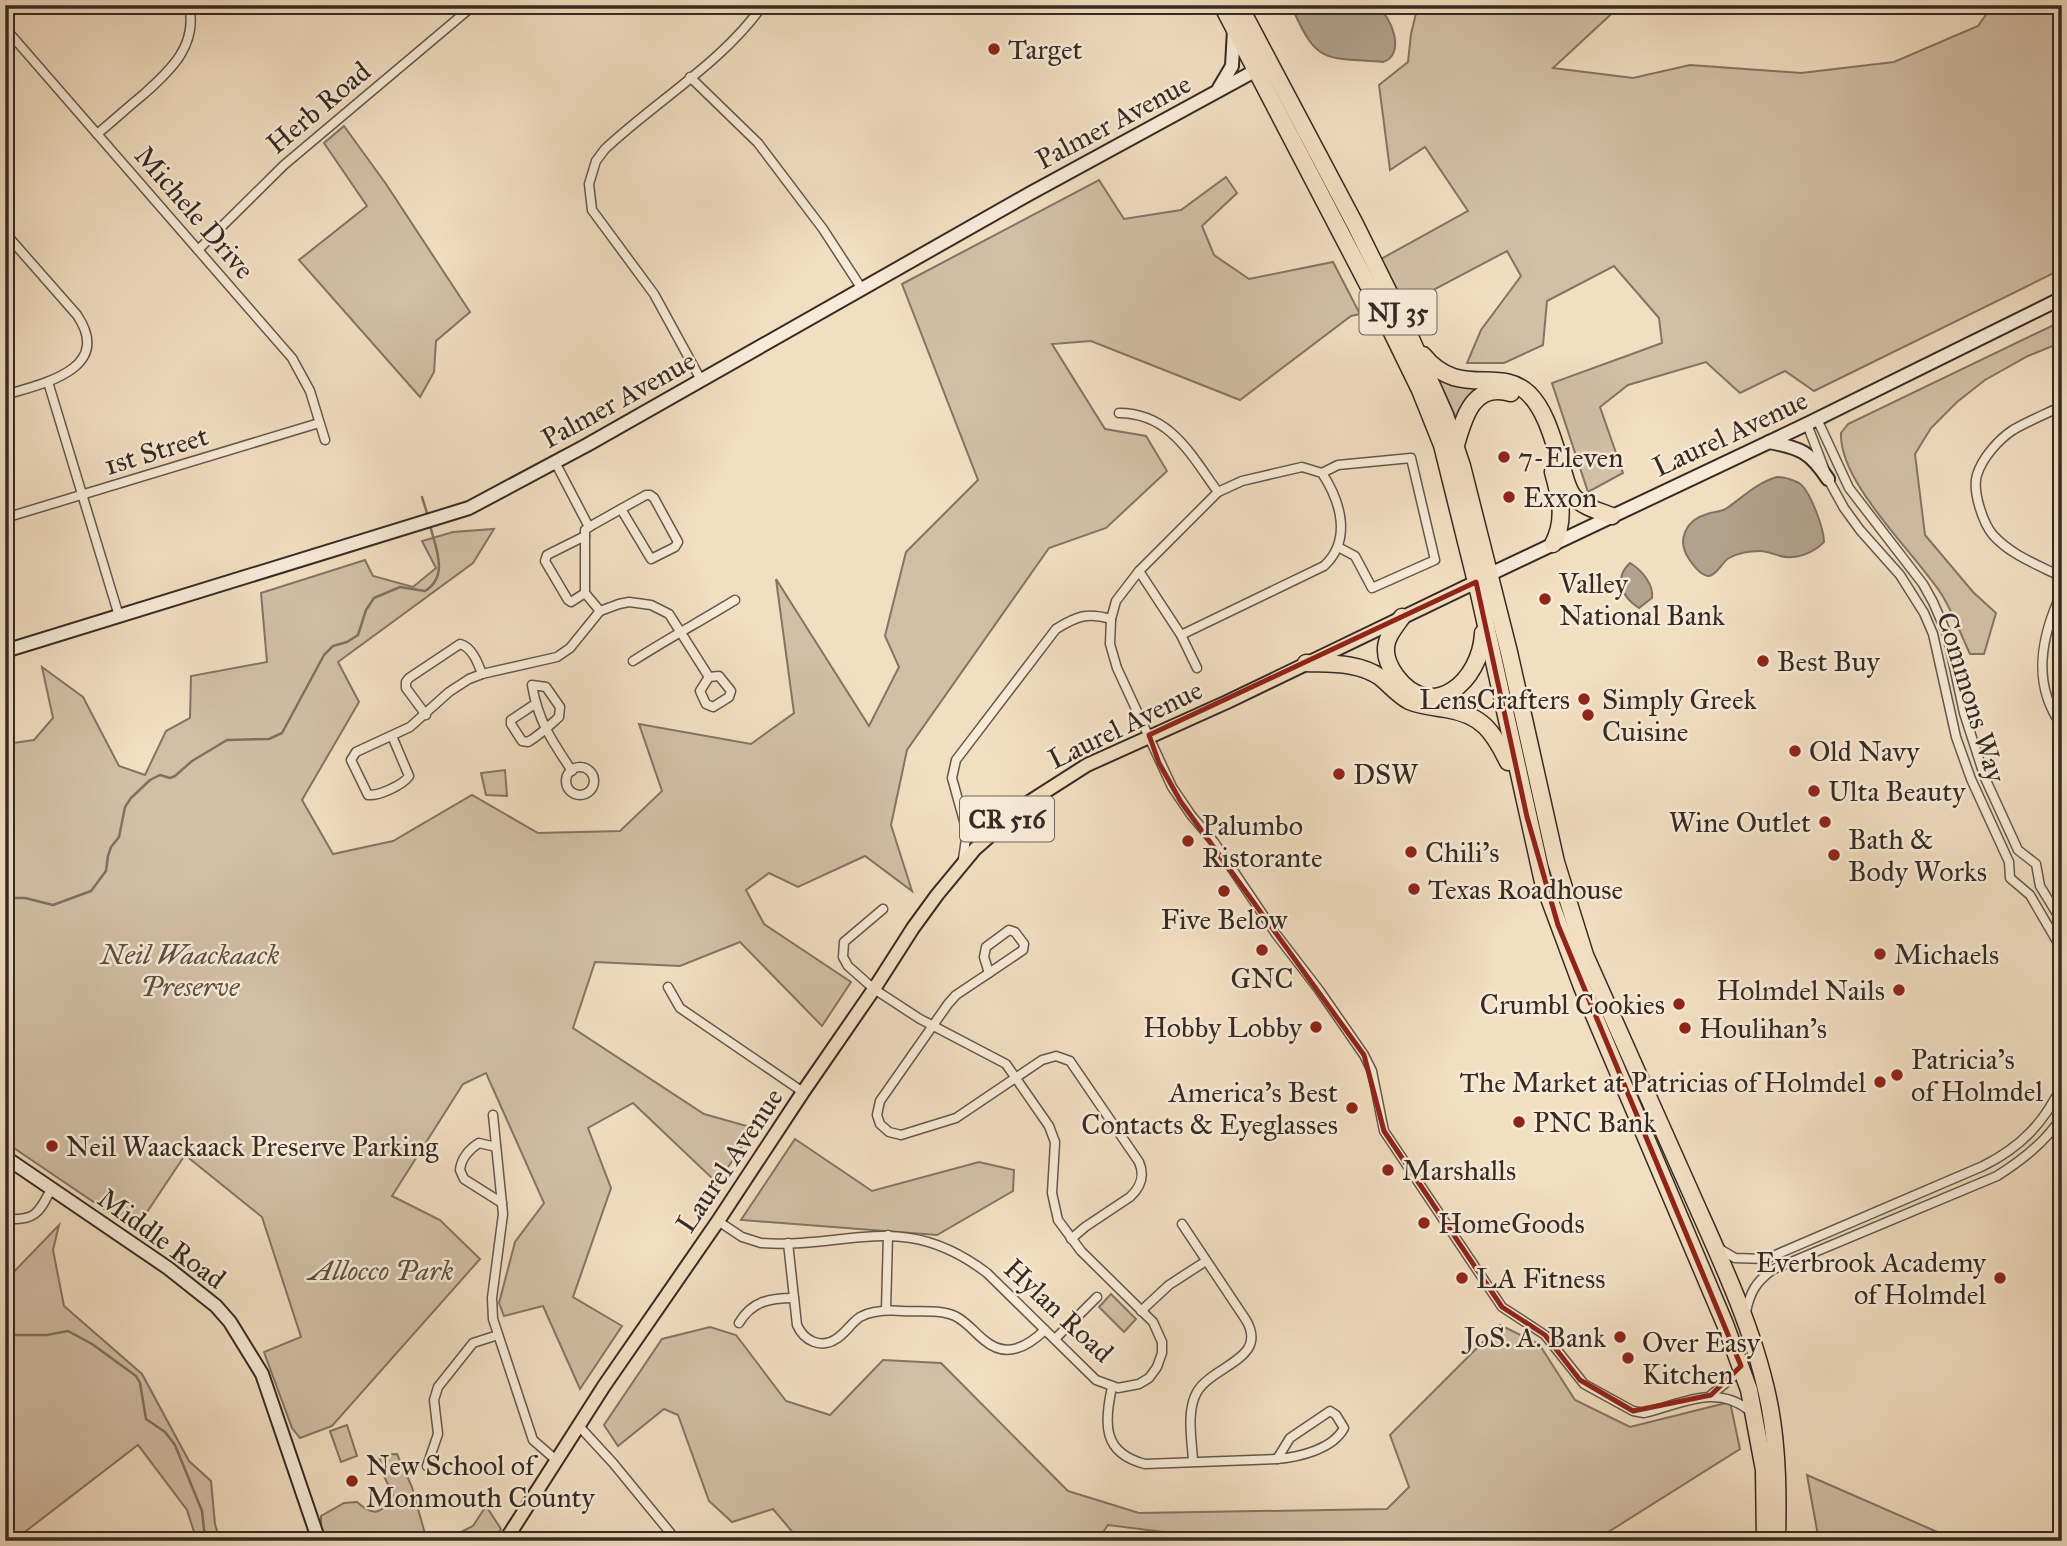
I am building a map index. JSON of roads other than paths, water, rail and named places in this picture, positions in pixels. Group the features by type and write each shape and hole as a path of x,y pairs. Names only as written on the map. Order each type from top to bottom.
{"highway":[{"name":"NJ 35","path":"1222,5 1234,29 1262,67 1355,224 1413,342 1456,445 1482,578 1483,613 1543,882 1569,955 1741,1366 1755,1415 1765,1481 1765,1541"},
{"name":"NJ 35","path":"1239,5 1254,33 1262,67 1420,390 1442,445 1482,578 1509,652 1569,910 1585,955 1744,1319 1767,1393 1778,1472 1777,1541"},
{"path":"1246,5 1254,33"},
{"path":"1413,342 1429,363 1451,377 1513,384 1530,395 1545,421 1569,490 1583,504 1612,516"},
{"path":"1456,445 1468,409 1478,398 1493,391 1502,391 1522,399 1534,416 1561,506 1561,526 1553,544"},
{"path":"1402,617 1387,642 1386,652 1390,665 1406,686 1433,696 1454,691 1469,677 1478,659 1483,638 1483,613"},
{"path":"1306,663 1363,669 1379,677 1411,702 1459,711 1475,718 1485,725 1497,740 1514,774 1527,817"}],"main road":[{"name":"Laurel Avenue","path":"505,1541 578,1425 913,928 962,863 992,832 1060,781 1149,735 1227,702 1482,578"}],"street":[{"path":"97,134 178,61 191,27 189,5"},
{"name":"Herb Road","path":"198,250 284,165 474,5"},
{"path":"701,380 654,294 592,210 588,190 592,171 605,149 729,45 750,24 763,5"},
{"name":"Michele Drive","path":"5,28 292,358 310,391 325,440"},
{"name":"Palmer Avenue","path":"1214,94 1233,66 1234,29"},
{"name":"Palmer Avenue","path":"5,651 449,515 491,497 1034,191 1262,67"},
{"path":"691,77 758,143 823,229 862,289"},
{"path":"5,233 77,315 85,329 85,349 77,366 68,375 5,395"},
{"name":"Laurel Avenue","path":"1482,578 2062,298"},
{"path":"48,382 119,616"},
{"path":"2062,406 2012,431 1991,451 1976,477 1984,523 1995,537 2014,553 2062,577"},
{"path":"1119,413 1137,413 1173,432 1218,492"},
{"name":"Commons Way","path":"1812,421 1828,479 1852,519 1900,575 1924,613 1933,634 1956,737 1971,779 2009,862 2011,881 2030,895 2062,950"},
{"name":"Commons Way","path":"1812,421 1849,488 1923,584 1941,619 1964,713 1985,778 2018,850 2036,864 2040,886 2062,922"},
{"name":"1st Street","path":"5,518 319,423"},
{"path":"1768,442 1793,447 1808,454 1828,479"},
{"path":"1322,473 1338,465 1411,458 1434,560 1372,588 1354,556 1338,547"},
{"path":"555,462 589,527"},
{"path":"1181,635 1324,566 1334,556 1342,535 1340,517 1333,489 1322,473 1302,467 1242,481 1218,492 1139,571 1116,601 1111,620 1110,644 1117,668 1149,735 1159,763 1181,802 1214,842 1276,934 1364,1055 1372,1071 1384,1131 1502,1307 1551,1340 1580,1380 1633,1411 1644,1413 1712,1395 1739,1402 1755,1415"},
{"path":"600,611 585,593 585,530 621,509 650,495 678,542 675,547 651,559 621,509"},
{"path":"585,536 547,555 545,561 568,600 578,600 585,593"},
{"path":"1139,571 1181,635 1197,668"},
{"path":"2062,592 2050,618 2042,647 2042,680 2052,713 2062,726"},
{"path":"633,661 735,600"},
{"path":"392,736 408,771 408,779 374,795 368,795 352,764 352,756 426,715 456,688 482,674 557,657 570,648 600,611 629,602 651,606 669,614 709,677"},
{"path":"962,863 967,832 952,778 956,760 1056,629 1073,619 1093,614 1111,620"},
{"path":"426,715 406,688 406,682 410,678 460,644 467,647 479,664 482,674"},
{"path":"709,677 721,678 731,691 730,695 713,707 700,691 709,677"},
{"path":"535,704 514,718 511,724 525,743 545,730 559,717 561,711 546,687 532,685 535,704 545,730 572,771"},
{"path":"957,798 966,815 992,832"},
{"name":"Hylan Road","path":"718,1221 748,1240 761,1243 888,1235 932,1242 966,1258 987,1273 1096,1380 1112,1387 1124,1388 1139,1384 1154,1373 1162,1346 1153,1322 1070,1239 1058,1220 1053,1202 1056,1150 1053,1135 1016,1077 1006,1064 933,1026 874,989 848,966 843,957 845,942 883,909"},
{"path":"989,973 984,957 986,947 1009,930 1013,930 1024,944 1023,950 952,999 878,1107 878,1120 889,1132 901,1135 947,1122 1035,1063 1050,1057 1062,1057 1070,1061 1142,1169 1137,1191 1070,1239"},
{"path":"668,987 680,1008 803,1092"},
{"path":"1714,1246 1735,1258 1766,1259 1996,1160 2030,1134 2047,1113 2062,1085"},
{"path":"1744,1319 1749,1294 1759,1280 1772,1270 1997,1176 2023,1157 2061,1120 2047,1113"},
{"path":"493,1115 503,1225 492,1304 498,1335 533,1440 556,1460"},
{"path":"496,1147 479,1143 474,1146 465,1156 460,1170 464,1179 502,1203"},
{"name":"Middle Road","path":"5,1157 168,1268 216,1306 230,1322 261,1374 319,1541"},
{"path":"5,1219 21,1220 32,1217 42,1208 51,1189"},
{"path":"1182,1224 1246,1320 1252,1339 1247,1352 1209,1377 1195,1395 1191,1412 1193,1461"},
{"path":"886,1310 888,1235"},
{"path":"788,1243 795,1317 800,1332 811,1341 819,1343 834,1340 861,1317 886,1310 949,1314 963,1321 991,1346 1008,1350 1026,1346 1045,1330"},
{"path":"1142,1311 1169,1285 1206,1261"},
{"path":"1055,1339 1097,1297"},
{"path":"739,1323 747,1311 761,1302 775,1298 794,1298"},
{"path":"427,1466 438,1434 434,1400 438,1387 473,1343 498,1335"},
{"path":"1712,1395 1733,1377 1741,1366"},
{"path":"1112,1387 1106,1424 1111,1440 1122,1454 1145,1464 1278,1459 1309,1454 1340,1435 1344,1428 1330,1411 1290,1438 1278,1459"},
{"path":"578,1425 677,1541"}],"waterway":[{"path":"422,497 427,513"},
{"path":"5,898 25,898 53,905 91,891 106,871 111,847 119,837 125,807 150,780 160,775 170,778 175,776 192,761 227,740 269,739 282,733 324,655 333,646 358,635 366,610 374,598 400,587 425,591 432,585 439,571 439,563 431,529"},
{"path":"5,1335 47,1335 68,1331 92,1344 136,1376 140,1383 146,1419 165,1432 175,1445 202,1511 204,1530 211,1541"}],"place":[{"name":"Target","path":"994,49"},
{"name":"7-Eleven","path":"1504,457"},
{"name":"Exxon","path":"1509,497"},
{"name":"Valley National Bank","path":"1545,599"},
{"name":"Best Buy","path":"1763,661"},
{"name":"LensCrafters","path":"1584,699"},
{"name":"Simply Greek Cuisine","path":"1588,715"},
{"name":"Old Navy","path":"1795,751"},
{"name":"DSW","path":"1339,774"},
{"name":"Ulta Beauty","path":"1814,791"},
{"name":"Wine Outlet","path":"1825,822"},
{"name":"Palumbo Ristorante","path":"1188,841"},
{"name":"Chili's","path":"1411,852"},
{"name":"Bath & Body Works","path":"1834,855"},
{"name":"Texas Roadhouse","path":"1414,889"},
{"name":"Five Below","path":"1224,891"},
{"name":"GNC","path":"1262,950"},
{"name":"Michaels","path":"1880,954"},
{"name":"Holmdel Nails","path":"1899,990"},
{"name":"Crumbl Cookies","path":"1679,1004"},
{"name":"Hobby Lobby","path":"1316,1027"},
{"name":"Houlihan's","path":"1685,1028"},
{"name":"Patricia's of Holmdel","path":"1897,1075"},
{"name":"The Market at Patricias of Holmdel","path":"1880,1082"},
{"name":"America's Best Contacts & Eyeglasses","path":"1352,1108"},
{"name":"PNC Bank","path":"1519,1122"},
{"name":"Neil Waackaack Preserve Parking","path":"52,1146"},
{"name":"Marshalls","path":"1388,1170"},
{"name":"HomeGoods","path":"1424,1223"},
{"name":"LA Fitness","path":"1462,1278"},
{"name":"Everbrook Academy of Holmdel","path":"2000,1278"},
{"name":"JoS. A. Bank","path":"1620,1337"},
{"name":"Over Easy Kitchen","path":"1628,1358"},
{"name":"New School of Monmouth County","path":"352,1481"}],"park label":[{"name":"Neil Waackaack Preserve","path":"190,970"},
{"name":"Allocco Park","path":"381,1270"}]}
